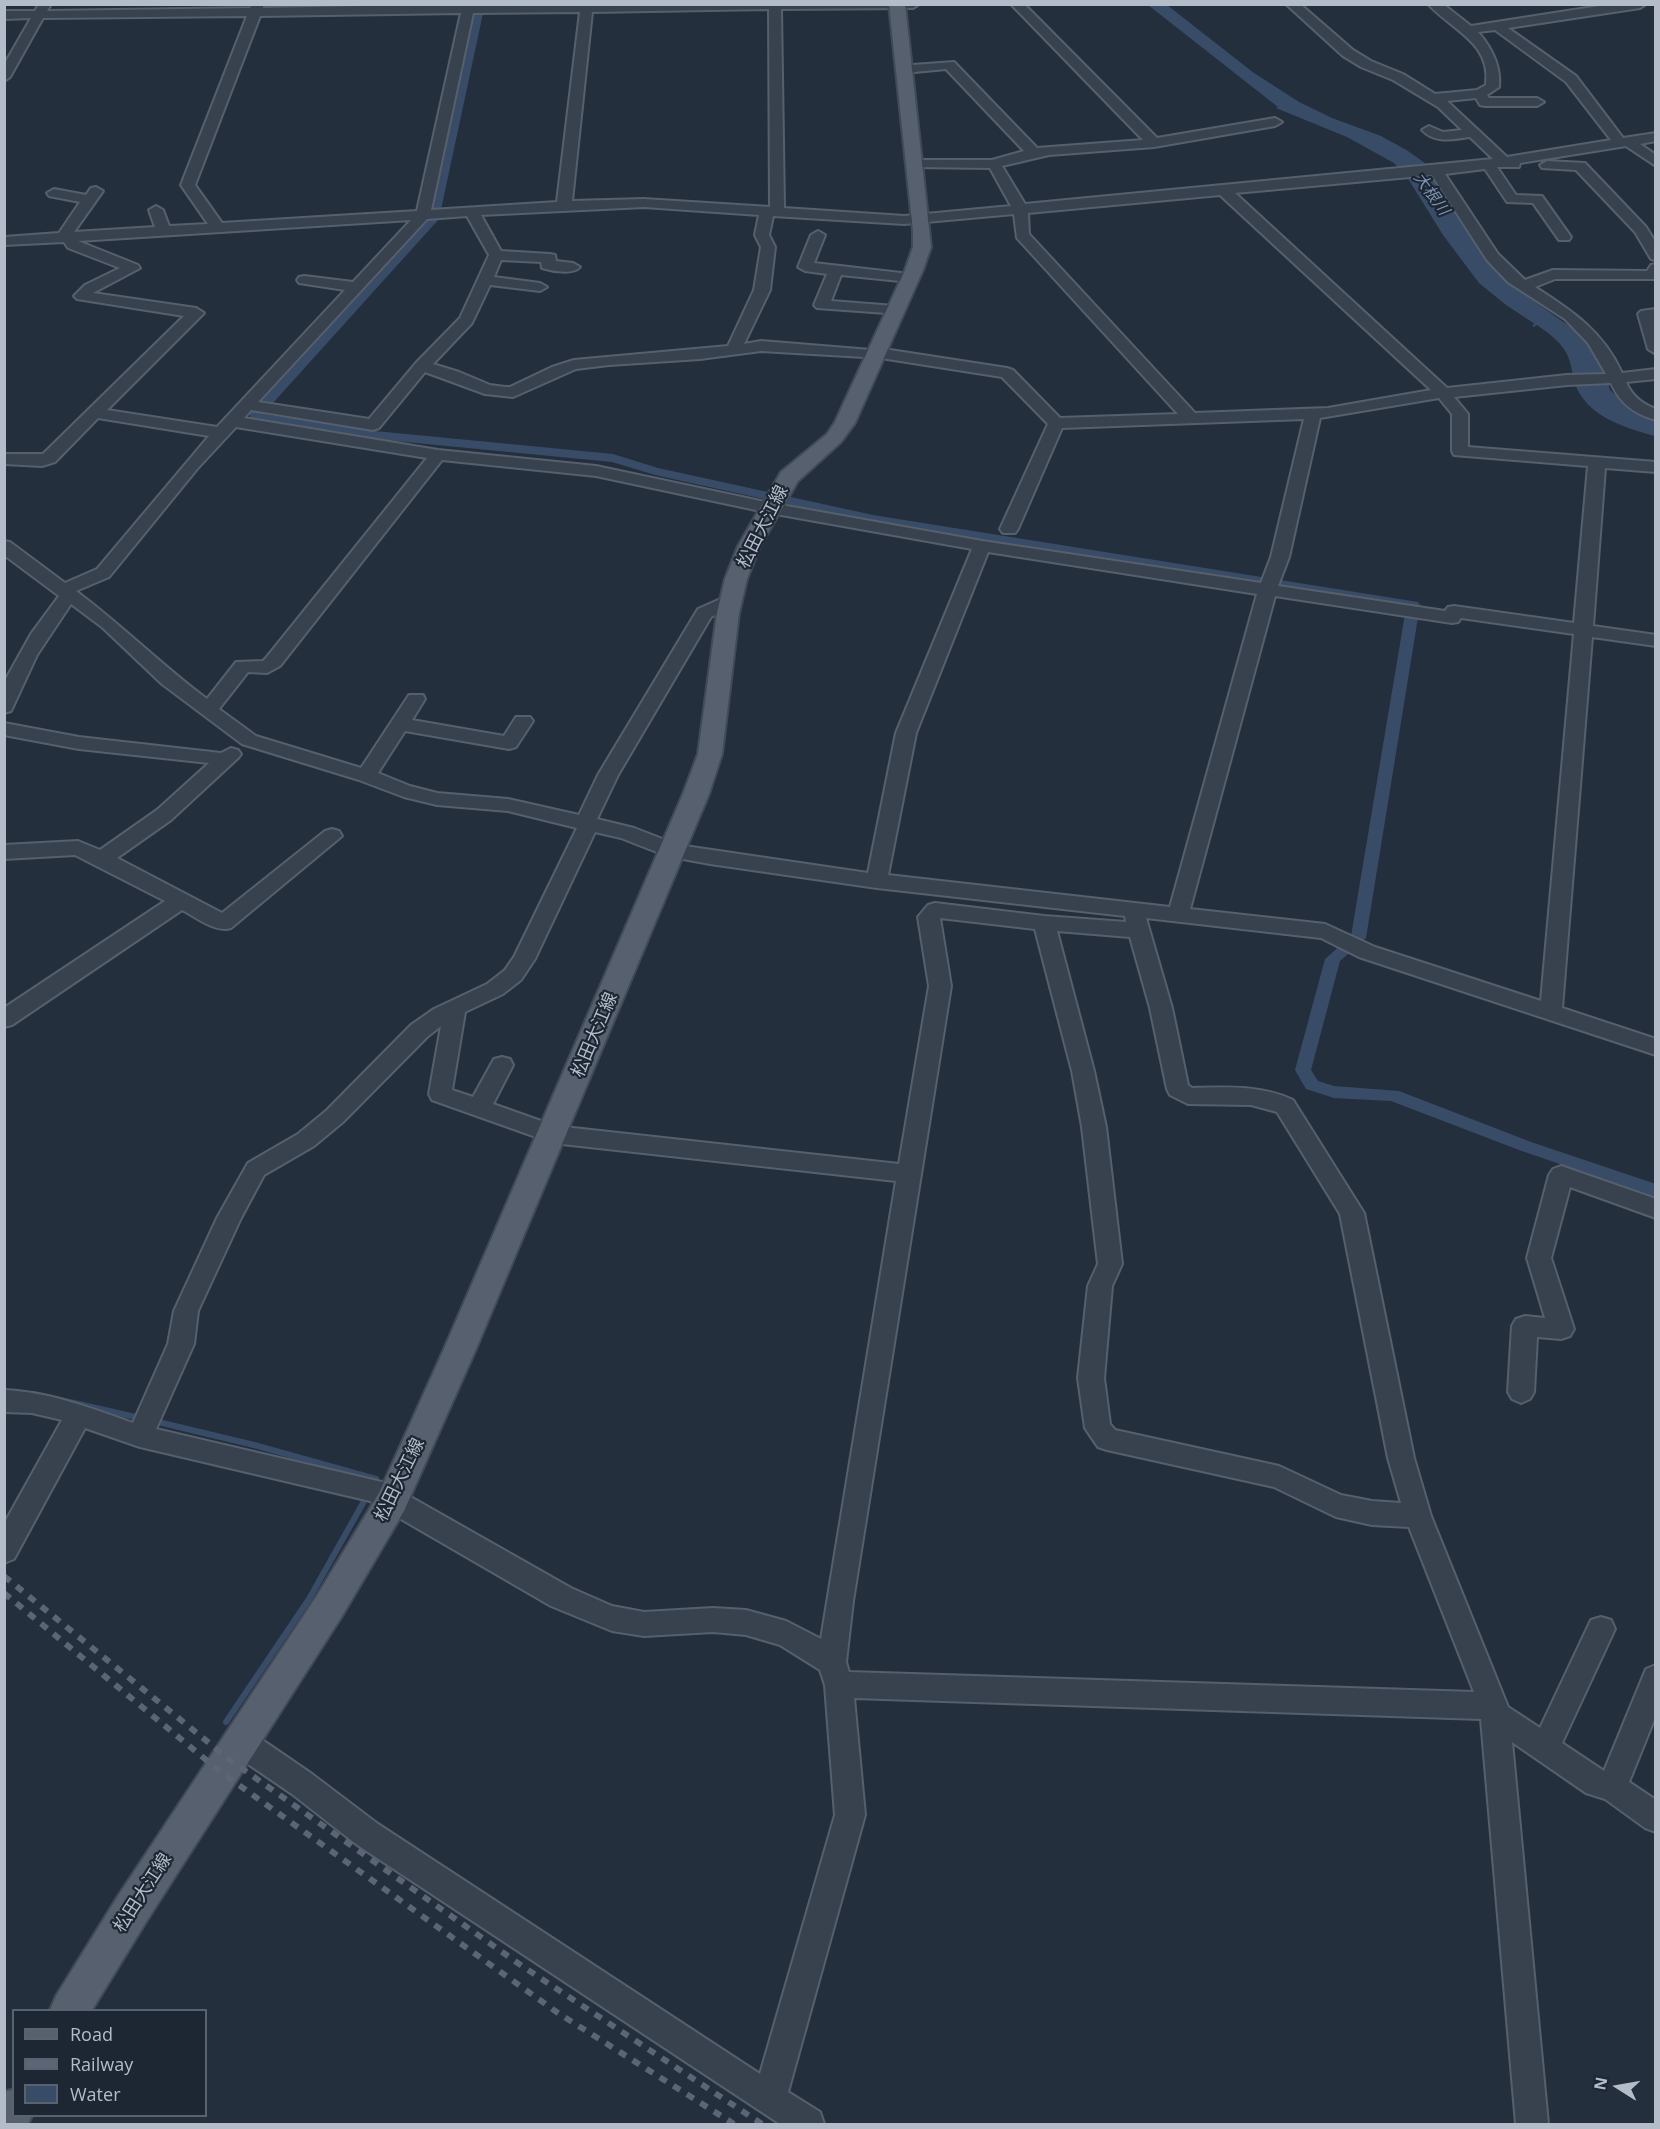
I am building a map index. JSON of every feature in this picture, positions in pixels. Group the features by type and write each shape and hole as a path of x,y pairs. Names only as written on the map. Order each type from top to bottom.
{"main road":[{"name":"松田大江線","path":"71,2009 132,1909 330,1605 392,1501 674,851 710,754 736,579 750,546 789,477 834,438 845,423 922,247 904,69 902,5"}],"street":[{"path":"1017,4 1154,143"},
{"path":"1292,4 1348,53 1366,64 1398,77 1412,88 1443,104 1505,163 1580,166 1648,229 1656,256"},
{"path":"1433,98 1480,94 1492,87 1494,79 1483,43 1434,4"},
{"path":"1469,30 1640,4"},
{"path":"4,15 43,10 469,8 490,10 587,7 902,5"},
{"path":"775,6 772,213 762,235 776,265"},
{"path":"564,205 587,7"},
{"path":"4,706 12,697 9,680 67,592 103,573 162,499 424,215 469,8"},
{"path":"218,228 188,185 256,9"},
{"path":"4,77 43,10"},
{"path":"1498,26 1571,79 1624,142 1655,162"},
{"path":"904,69 949,65 1034,153"},
{"path":"1480,94 1485,102 1537,102"},
{"path":"915,163 994,164 1003,159 1034,153 1154,143 1275,122"},
{"path":"1429,130 1441,136 1473,134"},
{"path":"4,241 564,205 644,203 904,220 1489,165 1656,137"},
{"path":"994,164 1022,210 1024,221 1022,235 1190,417"},
{"path":"1489,165 1512,199 1537,199 1564,237"},
{"path":"1436,170 1492,257 1523,286 1570,316 1594,340 1609,362 1613,378 1623,393 1638,408 1656,415"},
{"path":"1222,189 1443,393 1460,414 1460,451 1656,467"},
{"path":"50,199 89,201 68,228 66,237"},
{"path":"156,210 164,231"},
{"path":"475,212 474,216 496,255"},
{"path":"805,267 818,235"},
{"path":"4,459 42,461 49,458 196,313 82,296 90,288 134,268 73,245 66,237"},
{"path":"496,255 550,258 547,265 573,267"},
{"path":"247,405 373,425 422,366 467,320 496,255"},
{"path":"776,265 910,278"},
{"path":"734,349 776,265"},
{"path":"1523,286 1553,274 1652,275 1656,268"},
{"path":"835,270 822,305 895,311"},
{"path":"304,280 357,286"},
{"path":"483,280 540,287"},
{"path":"1656,314 1646,314 1656,349"},
{"path":"422,366 458,377 487,390 513,393 574,365 761,346 877,354 1007,373 1056,423 1313,414 1443,393 1567,380 1656,375"},
{"path":"95,413 227,427 438,455 596,471 774,502 982,546 1269,586 1442,617 1452,618 1454,611 1656,641"},
{"path":"1178,915 1269,586 1280,557 1313,414"},
{"path":"1010,530 1056,423"},
{"path":"209,709 243,666 267,667 273,662 438,455"},
{"path":"1551,1014 1597,463"},
{"path":"4,546 109,624 169,680 249,740 366,776 404,791 436,799 508,805 627,834 674,851 1136,920"},
{"path":"877,881 906,733 982,546"},
{"path":"140,1436 181,1344 186,1311 229,1218 256,1169 306,1140 335,1116 418,1031 455,1008 495,989 513,975 524,959 608,775 704,613 731,601"},
{"path":"366,776 416,699"},
{"path":"400,724 509,743 523,721"},
{"path":"4,729 79,743 224,759"},
{"path":"102,859 164,815 224,759 249,740"},
{"path":"4,852 78,849 102,859 224,923 332,836"},
{"path":"4,868 32,851"},
{"path":"4,1019 180,901"},
{"path":"769,2100 850,1815 836,1673 839,1601 940,986 930,917 935,910 1044,923 1136,920 1178,915 1325,931 1367,952 1656,1047"},
{"path":"1136,920 1161,1008 1178,1089 1188,1096 1260,1098 1274,1100 1285,1106 1352,1213 1401,1458 1418,1516 1494,1710 1532,2124"},
{"path":"1044,923 1083,1071 1094,1127 1110,1264 1100,1286 1091,1378 1098,1428 1107,1439 1279,1477 1336,1506 1371,1513 1418,1516"},
{"path":"455,1008 440,1094 553,1134 909,1174"},
{"path":"479,1108 502,1065"},
{"path":"1521,1392 1525,1326 1561,1329 1539,1258 1560,1174 1656,1209"},
{"path":"4,1401 32,1402 55,1407 140,1436 377,1491 561,1597 588,1610 616,1619 643,1624 716,1620 742,1622 776,1629 803,1641 836,1673 1494,1710 1596,1784 1612,1787 1656,1818"},
{"path":"4,1551 78,1416"},
{"path":"1545,1749 1601,1629"},
{"path":"1612,1787 1656,1678"},
{"path":"242,1743 302,1784 367,1834 808,2124"}],"water":[{"name":"大根川","path":"1148,5 1167,5 1254,73 1299,102 1332,118 1381,136 1429,166 1457,213 1455,214 1475,244 1507,280 1516,288 1521,288 1519,291 1585,337 1601,361 1610,390 1630,408 1655,420 1655,436 1613,422 1586,403 1574,381 1567,354 1560,344 1537,325 1534,327 1532,325 1535,324 1506,305 1479,283 1443,235 1407,177 1394,163 1347,137 1276,108 1278,107"}],"waterway":[{"path":"481,4 434,219 254,416 375,435 613,458 655,471 873,519 1413,605 1358,938 1333,959 1303,1070 1312,1085 1334,1092 1393,1095 1525,1146 1656,1191"},
{"path":"34,1394 140,1418"},
{"path":"154,1421 254,1445 376,1479 374,1483"},
{"path":"226,1722 309,1599 367,1496"}],"railway":[{"path":"4,1576 230,1760 522,1966 762,2124"},
{"path":"4,1593 222,1773 558,2013 734,2124"}]}
